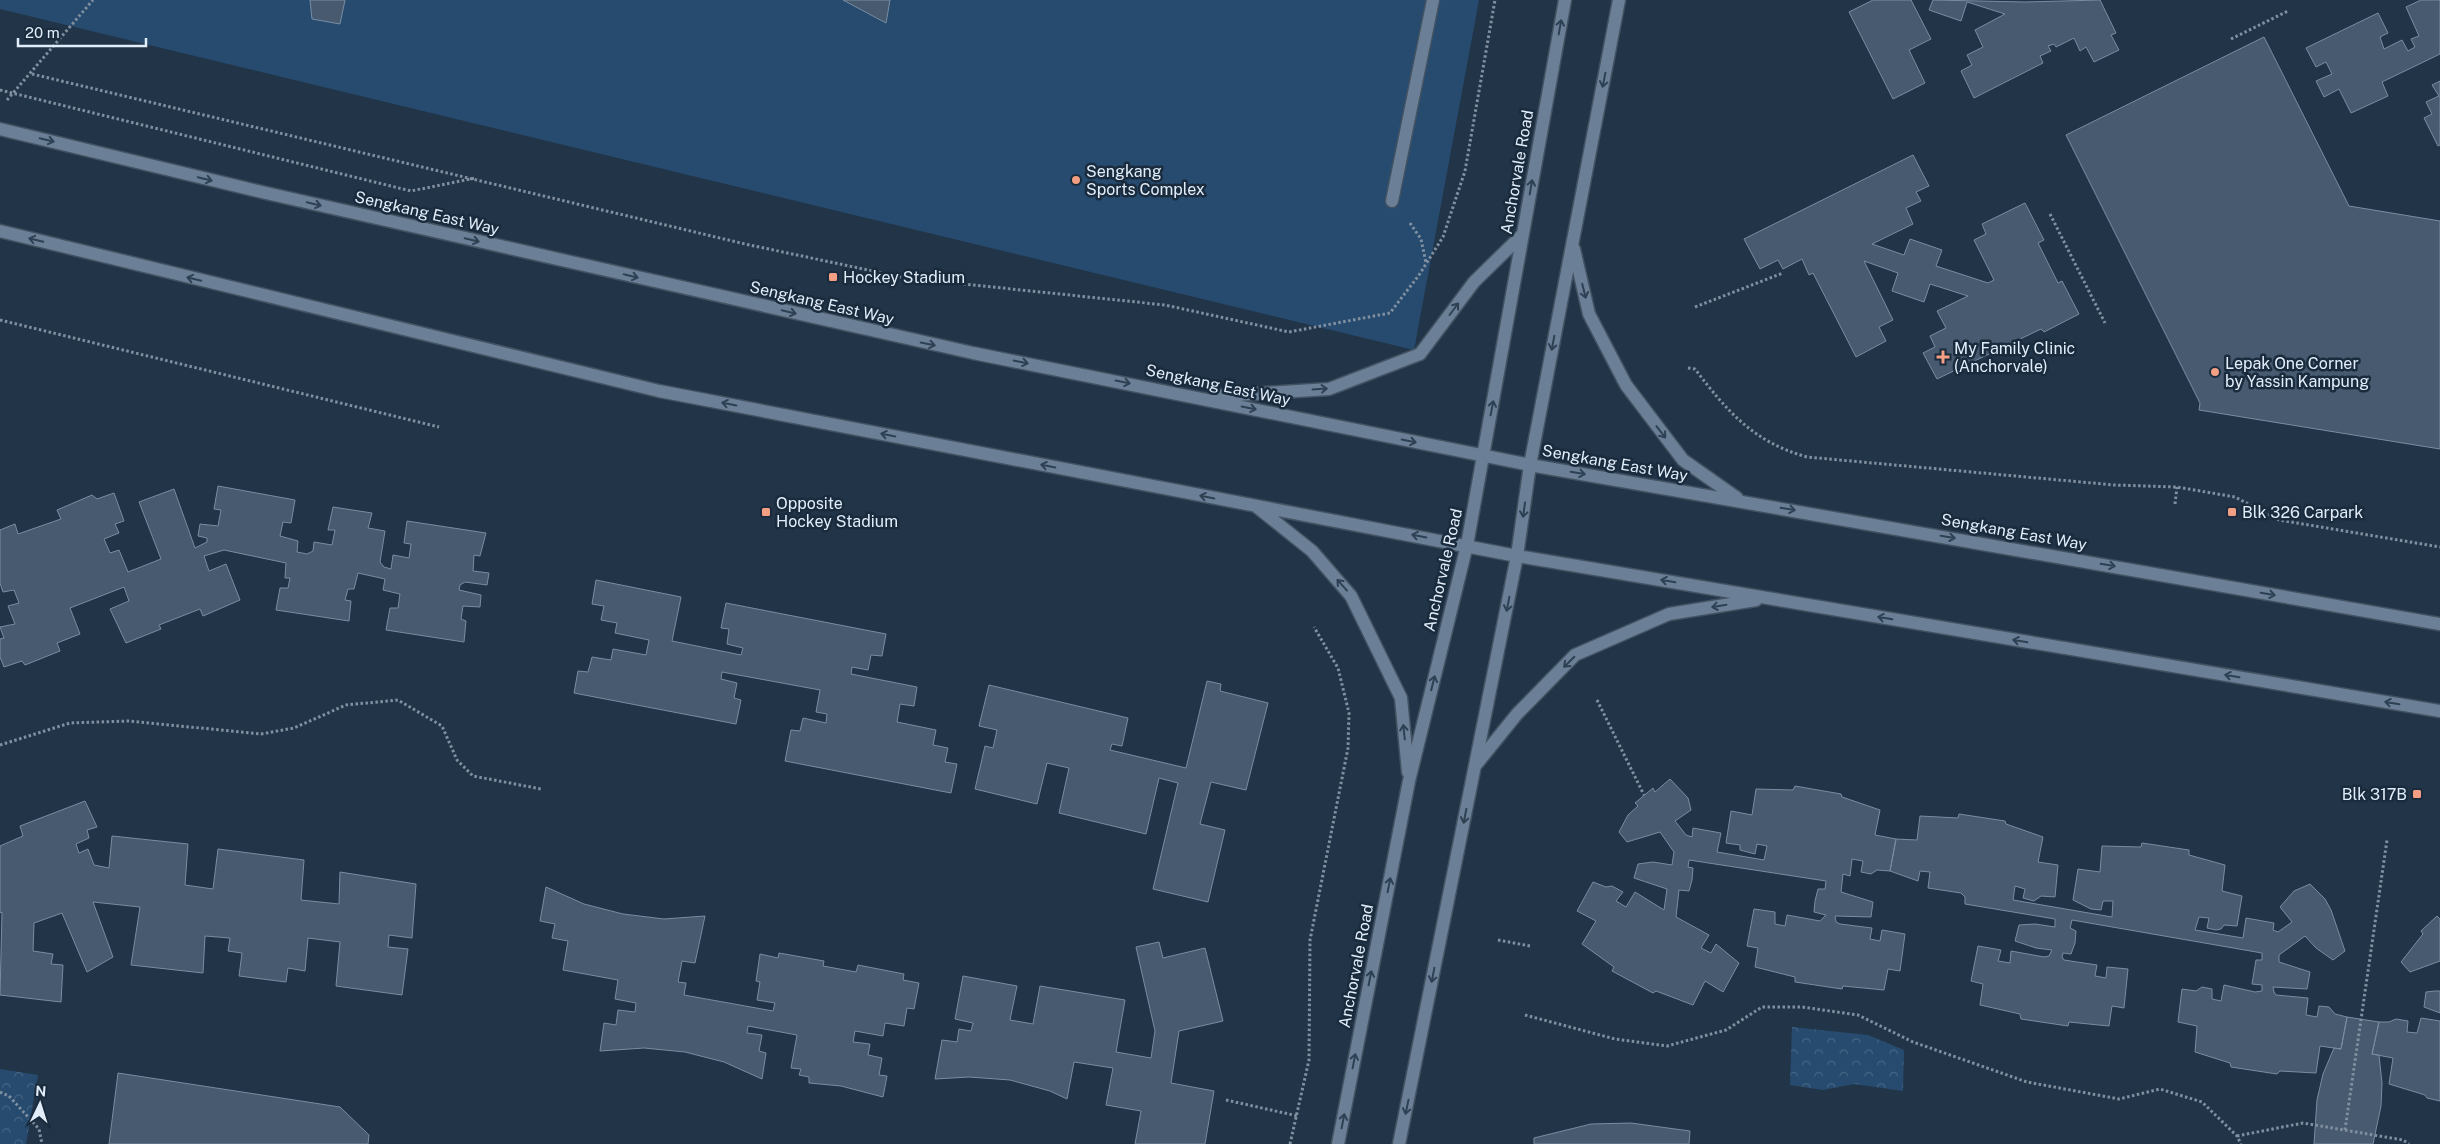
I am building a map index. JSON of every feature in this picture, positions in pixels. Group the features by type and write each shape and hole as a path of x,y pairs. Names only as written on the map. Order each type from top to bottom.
{"main road":[{"path":"1392,201 1433,0"},
{"name":"Anchorvale Road","path":"1338,1144 1409,781 1467,545 1565,0"},
{"path":"1399,1144 1517,556 1530,465 1619,0"},
{"name":"Sengkang East Way","path":"0,129 266,193 964,352 1530,465 1740,500 2440,624"},
{"path":"0,231 658,391 1517,556 2440,711"},
{"path":"1202,398 1329,389 1420,354 1474,282 1522,235"},
{"path":"1572,244 1589,314 1626,385 1683,460 1740,500"},
{"path":"1255,506 1312,551 1351,596 1401,698 1409,781"},
{"path":"1474,768 1517,714 1576,655 1669,614 1768,598"}],"path":[{"path":"6,101 32,74 93,0"},
{"path":"32,74 475,178 745,244 906,278 1165,306 1289,332 1390,314 1443,237 1464,171 1495,0"},
{"path":"2231,39 2288,11"},
{"path":"0,90 411,192 475,178"},
{"path":"1392,201 1421,239 1426,263"},
{"path":"2050,214 2106,323"},
{"path":"1695,307 1782,272"},
{"path":"0,320 439,427"},
{"path":"1688,368 1695,369 1724,407 1751,432 1786,451 1806,457 2114,485 2177,487 2235,497 2279,520 2440,547"},
{"path":"2175,504 2177,487"},
{"path":"1290,1144 1298,1116 1309,1060 1310,940 1348,748 1349,712 1338,668 1314,627"},
{"path":"0,745 70,723 129,721 261,734 294,728 346,705 398,700 442,726 457,760 473,776 540,789"},
{"path":"1596,700 1644,795"},
{"path":"2345,1130 2387,840"},
{"path":"1498,940 1530,946"},
{"path":"1525,1015 1615,1039 1667,1046 1726,1030 1762,1007 1802,1007 1858,1015 1912,1042 2027,1082 2119,1099 2160,1090 2202,1102 2237,1136 2241,1144"},
{"path":"0,1092 9,1096 39,1129 42,1144"},
{"path":"1226,1100 1298,1116"},
{"path":"2237,1136 2303,1123 2402,1140 2409,1144"}],"green space":[{"name":"Sengkang Sports Complex","path":"0,0 1479,0 1414,350 0,9"},
{"path":"1792,1027 1868,1035 1904,1050 1903,1091 1854,1084 1823,1090 1790,1085"},
{"path":"0,1069 38,1075 26,1144 0,1144"}],"building":[{"path":"310,0 345,0 340,24 312,19"},
{"path":"843,0 890,0 886,23"},
{"path":"1873,0 1911,0 1931,39 1909,50 1925,83 1893,99 1849,12"},
{"path":"1933,0 2025,2 2100,0 2116,33 2111,35 2119,50 2094,62 2086,47 2080,51 2074,38 2056,47 2054,44 2048,46 2051,51 2040,56 2043,63 1974,98 1961,71 1972,65 1967,55 1983,47 1975,30 2005,14 1967,2 1961,21 1929,10"},
{"path":"2421,0 2440,0 2440,54 2382,82 2388,96 2351,113 2339,89 2324,97 2316,81 2332,74 2326,62 2316,67 2306,48 2378,13 2388,33 2380,37 2384,49 2402,40 2408,51 2415,47 2411,39 2419,36 2406,7"},
{"path":"2264,37 2349,206 2440,221 2440,449 2199,410 2200,403 2066,135"},
{"path":"2440,81 2440,145 2438,146 2424,118 2432,114 2426,102 2439,96 2432,85"},
{"path":"1913,155 1929,186 1916,192 1921,201 1906,208 1913,224 1872,244 1904,255 1910,239 1942,250 1936,266 1988,283 1994,280 1974,240 1986,234 1982,224 2025,203 2044,240 2038,243 2058,283 2062,281 2079,314 2044,332 2041,329 1937,379 1923,353 1935,347 1930,336 1946,328 1937,311 1968,296 1930,284 1924,302 1892,291 1898,273 1864,261 1893,320 1879,327 1886,341 1856,357 1813,273 1809,275 1802,259 1783,269 1778,260 1760,269 1744,239"},
{"path":"218,486 295,500 291,523 283,522 280,536 298,541 297,552 307,554 313,551 314,542 332,545 335,530 328,530 333,507 372,513 368,528 385,531 380,562 384,567 391,569 393,555 409,558 411,544 404,543 407,521 486,533 480,556 474,555 473,571 489,573 487,585 465,582 460,585 459,590 481,595 480,607 463,606 461,619 466,621 464,642 386,630 390,608 398,608 400,594 383,590 385,579 358,573 354,589 348,589 345,600 351,601 349,621 276,610 280,588 288,588 290,578 285,578 286,563 224,550 204,556 209,571 226,564 240,600 203,616 200,609 159,625 161,629 126,643 110,609 129,601 124,587 70,608 80,634 57,643 60,651 25,665 22,661 4,667 0,657 0,639 4,638 0,627 15,624 8,606 19,603 14,590 3,592 0,583 0,530 15,524 18,534 61,519 57,510 92,495 97,499 114,493 124,521 115,524 119,533 104,539 110,553 119,550 128,572 161,559 139,502 174,489 195,548 207,542 207,538 198,536 200,524 218,526 221,510 214,509"},
{"path":"596,580 681,597 672,641 741,655 743,648 727,644 729,629 721,628 726,603 886,634 882,656 871,655 868,670 852,667 851,674 917,687 914,706 900,704 897,722 936,730 933,745 948,748 945,762 957,764 951,793 785,761 791,730 800,731 803,718 826,723 827,714 816,712 820,690 722,672 721,679 737,683 734,698 741,700 736,724 574,693 578,671 588,672 592,657 611,660 613,649 646,655 649,640 615,633 617,623 601,620 604,606 592,604"},
{"path":"1207,681 1221,684 1220,691 1268,703 1246,790 1211,782 1200,824 1225,830 1208,902 1153,889 1178,783 1159,778 1146,834 1059,813 1069,768 1047,763 1037,804 975,789 985,746 993,748 997,730 979,726 989,685 1128,718 1122,746 1112,744 1110,750 1186,768"},
{"path":"1670,779 1688,798 1691,810 1675,821 1686,835 1692,837 1693,828 1721,833 1717,852 1764,860 1767,846 1757,844 1755,854 1740,850 1740,845 1726,843 1731,811 1752,815 1756,789 1793,790 1795,786 1841,794 1842,797 1880,810 1875,835 1896,839 1890,871 1877,870 1871,874 1861,872 1863,861 1852,859 1850,876 1843,874 1841,892 1873,902 1871,917 1835,916 1836,922 1840,924 1872,928 1870,939 1880,941 1882,930 1905,934 1900,971 1888,969 1884,990 1843,986 1842,989 1795,982 1795,977 1755,967 1758,948 1747,946 1754,909 1775,912 1775,924 1785,926 1787,915 1820,921 1826,915 1814,912 1815,901 1818,889 1825,889 1826,881 1689,860 1688,867 1693,868 1692,880 1689,891 1679,890 1676,917 1709,935 1701,948 1711,953 1716,944 1739,963 1723,992 1705,981 1693,1005 1656,991 1653,993 1612,971 1614,967 1582,944 1596,921 1577,911 1593,882 1606,887 1612,886 1623,892 1616,901 1626,907 1635,892 1664,910 1667,889 1634,878 1638,864 1653,862 1672,865 1674,852 1660,832 1627,842 1619,832 1628,815 1638,806 1635,803 1653,788 1655,792"},
{"path":"85,801 97,827 87,830 89,838 76,844 79,853 88,849 94,865 109,868 112,836 188,844 185,885 213,889 218,849 304,860 301,900 339,904 340,872 416,884 412,938 389,935 388,947 408,949 402,995 336,986 340,942 308,938 305,971 288,968 286,982 239,976 242,953 228,951 230,938 205,936 203,973 131,965 140,907 93,902 113,957 87,972 62,913 34,923 33,951 53,954 51,964 63,965 61,1002 0,995 2,912 0,913 0,846 23,836 20,826"},
{"path":"1959,814 2005,821 2006,824 2043,837 2038,862 2058,865 2055,897 2041,896 2034,901 2023,898 2025,889 2015,886 2013,900 2112,917 2113,901 2103,901 2101,910 2091,909 2073,900 2078,869 2100,872 2102,846 2141,847 2142,843 2189,850 2189,855 2225,865 2222,891 2242,896 2237,926 2224,925 2221,929 2216,930 2207,928 2209,918 2199,917 2195,930 2243,938 2246,918 2274,923 2273,930 2278,932 2292,922 2280,907 2294,891 2310,884 2325,899 2331,910 2345,951 2333,960 2316,948 2305,936 2279,955 2279,962 2310,972 2307,989 2273,987 2276,995 2308,998 2306,1015 2317,1017 2319,1006 2329,1007 2335,1014 2347,1017 2341,1049 2320,1046 2316,1073 2280,1071 2277,1074 2231,1067 2230,1063 2195,1052 2197,1026 2178,1022 2182,989 2196,991 2202,987 2212,989 2212,999 2221,1001 2224,985 2255,992 2262,991 2262,985 2252,984 2256,960 2262,960 2262,953 2072,920 2070,928 2076,931 2075,943 2071,954 2063,953 2062,957 2064,960 2097,965 2095,976 2106,978 2107,967 2128,969 2124,1008 2112,1006 2109,1026 2069,1022 2068,1026 2021,1019 2020,1014 1980,1005 1983,984 1971,981 1978,946 2001,950 1998,961 2010,963 2011,951 2044,957 2049,956 2052,950 2036,948 2015,941 2019,925 2035,924 2055,927 2055,919 1965,904 1965,897 1961,893 1928,888 1930,872 1920,871 1918,881 1890,871 1896,839 1917,840 1920,816 1958,818"},
{"path":"546,887 584,904 623,914 664,919 705,916 695,963 682,961 678,982 686,983 684,995 773,1011 775,1003 757,1000 760,982 756,981 760,954 778,958 779,953 824,961 823,966 856,972 858,965 904,974 903,980 919,983 914,1009 907,1008 904,1026 885,1023 883,1036 855,1031 853,1042 870,1044 868,1055 882,1058 879,1075 887,1076 883,1097 841,1086 809,1083 809,1077 799,1075 801,1069 791,1068 797,1035 748,1026 747,1033 762,1035 759,1051 766,1053 762,1079 724,1062 685,1052 644,1048 600,1051 604,1023 616,1025 618,1010 635,1012 636,1003 615,999 618,980 563,970 568,941 552,938 555,924 540,921"},
{"path":"2437,916 2440,919 2440,961 2410,972 2401,962 2423,934 2421,931"},
{"path":"1159,942 1163,958 1205,948 1223,1021 1179,1031 1171,1083 1214,1091 1205,1144 1135,1144 1141,1111 1106,1105 1113,1068 1074,1062 1067,1099 1050,1091 1010,1080 969,1077 935,1079 942,1040 957,1042 959,1029 971,1031 973,1023 955,1019 963,976 1017,986 1010,1020 1033,1024 1040,986 1125,1000 1116,1052 1151,1058 1155,1031 1136,947"},
{"path":"2440,991 2440,1013 2424,1007 2426,992"},
{"path":"2347,1017 2379,1022 2372,1054 2379,1055 2382,1083 2381,1106 2373,1144 2314,1144 2317,1100 2323,1074 2334,1048 2341,1049"},
{"path":"2421,1018 2440,1021 2440,1101 2389,1084 2393,1058 2372,1054 2379,1022 2389,1022 2396,1019 2408,1021 2407,1032 2417,1033"},
{"path":"118,1073 340,1107 369,1135 368,1144 109,1144"},
{"path":"1631,1123 1690,1131 1689,1144 1534,1144 1534,1138 1591,1124"}],"place":[{"name":"Sengkang Sports Complex","path":"1076,180"},
{"name":"Hockey Stadium","path":"833,277"},
{"name":"My Family Clinic (Anchorvale)","path":"1943,357"},
{"name":"Lepak One Corner by Yassin Kampung","path":"2215,372"},
{"name":"Opposite Hockey Stadium","path":"766,512"},
{"name":"Blk 326 Carpark","path":"2232,512"},
{"name":"Blk 317B","path":"2417,794"}]}
